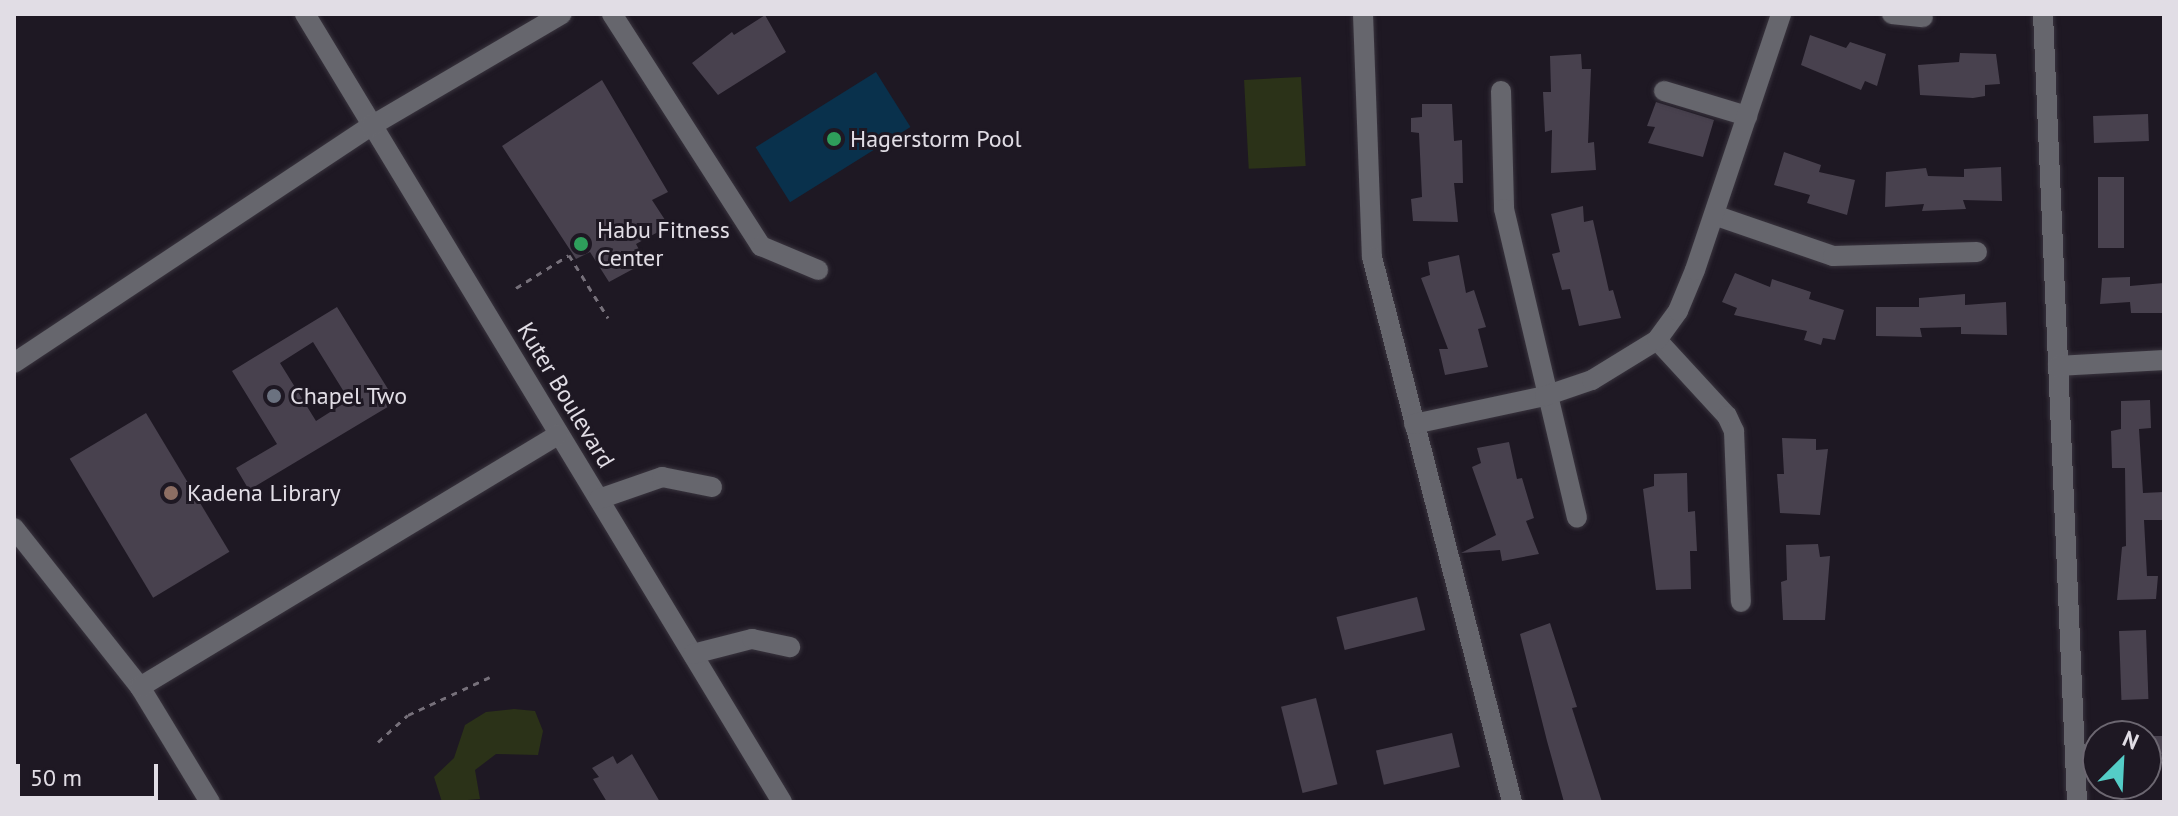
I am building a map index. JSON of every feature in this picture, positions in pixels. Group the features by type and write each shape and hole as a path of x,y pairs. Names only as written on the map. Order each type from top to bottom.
{"street":[{"name":"Kuter Boulevard","path":"305,14 782,802"},
{"path":"14,363 371,126 562,14"},
{"path":"612,14 761,246 818,270"},
{"path":"1363,14 1372,257 1512,802"},
{"path":"1414,424 1545,396 1592,380 1657,340 1678,311 1714,215 1781,14"},
{"path":"1892,14 1923,17"},
{"path":"2043,14 2077,802"},
{"path":"1501,91 1504,209 1545,396 1577,517"},
{"path":"1664,91 1747,116"},
{"path":"1714,215 1833,256 1977,252"},
{"path":"1657,340 1727,416 1734,431 1741,602"},
{"path":"2058,366 2164,360"},
{"path":"140,687 559,434"},
{"path":"599,499 662,477 712,487"},
{"path":"14,528 140,687 210,802"},
{"path":"693,654 752,639 790,647"}],"path":[{"path":"516,288 569,255 608,318"},
{"path":"378,742 408,715 490,677"}],"green space":[{"path":"1301,77 1306,166 1249,169 1244,80"},
{"path":"514,709 535,711 543,731 538,755 496,754 475,770 480,799 442,802 434,777 454,758 465,725 486,712"}],"water":[{"name":"Hagerstorm Pool","path":"876,72 910,127 790,202 756,147"}],"building":[{"path":"765,15 786,52 718,95 692,63 732,32 734,35"},
{"path":"1810,35 1846,48 1850,42 1886,54 1877,86 1865,81 1861,90 1801,65"},
{"path":"1960,53 1996,54 2000,84 1985,85 1985,96 1973,98 1920,95 1918,65 1959,62"},
{"path":"1581,54 1582,69 1591,69 1588,143 1594,142 1596,170 1551,173 1552,130 1545,132 1543,92 1551,92 1550,56"},
{"path":"602,80 668,192 652,200 669,226 636,244 646,262 609,282 590,252 576,259 502,146"},
{"path":"1656,102 1714,120 1703,157 1648,143 1655,127 1647,126"},
{"path":"1422,104 1452,104 1454,141 1462,140 1463,183 1454,183 1458,222 1413,221 1411,199 1422,197 1419,133 1411,132 1411,118 1422,117"},
{"path":"2148,114 2149,141 2094,143 2093,116"},
{"path":"1784,152 1821,165 1819,172 1855,180 1847,215 1807,203 1810,195 1774,185"},
{"path":"2001,167 2002,201 1963,200 1966,209 1922,211 1924,204 1885,207 1886,172 1926,168 1928,176 1964,177 1964,169"},
{"path":"2098,177 2124,177 2124,248 2098,248"},
{"path":"1583,206 1584,222 1593,220 1609,291 1613,290 1621,318 1579,326 1570,289 1562,290 1552,254 1560,252 1551,214"},
{"path":"1459,255 1466,293 1474,290 1486,327 1478,329 1488,367 1445,375 1439,349 1448,349 1421,278 1430,275 1428,262"},
{"path":"1735,273 1770,287 1772,279 1811,292 1809,299 1844,310 1835,340 1823,338 1821,345 1804,340 1807,331 1734,315 1737,308 1722,302"},
{"path":"2130,277 2130,286 2164,283 2164,313 2131,313 2130,302 2100,304 2102,278"},
{"path":"1965,294 1965,305 2006,302 2007,335 1961,334 1961,327 1920,328 1922,337 1876,336 1876,307 1919,307 1919,298"},
{"path":"337,307 396,402 249,490 236,468 277,444 232,371","holes":["313,342 349,400 316,421 280,363"]},
{"path":"2150,400 2151,428 2139,429 2143,493 2164,492 2164,520 2144,520 2147,576 2158,576 2156,599 2117,600 2122,547 2126,546 2125,468 2112,468 2111,431 2121,429 2121,401"},
{"path":"146,413 229,552 153,598 70,459"},
{"path":"1782,438 1816,439 1816,450 1828,449 1820,515 1780,513 1777,474 1784,474"},
{"path":"1509,442 1517,479 1522,478 1534,518 1526,521 1539,554 1502,561 1500,550 1461,553 1496,535 1472,467 1481,463 1477,448"},
{"path":"1687,473 1688,512 1695,511 1697,551 1690,551 1691,589 1656,590 1643,489 1654,486 1654,474"},
{"path":"1818,544 1820,557 1830,556 1825,620 1783,620 1781,582 1787,580 1786,545"},
{"path":"1417,597 1425,630 1345,650 1336,617"},
{"path":"1550,623 1577,707 1572,708 1602,802 1564,802 1520,634"},
{"path":"2146,630 2148,699 2121,700 2119,631"},
{"path":"1316,698 1338,784 1303,793 1281,707"},
{"path":"1452,733 1460,767 1384,785 1376,751"},
{"path":"632,754 660,802 607,802 593,779 599,777 592,768 613,756 617,764"}],"place":[{"name":"Hagerstorm Pool","path":"834,139"},
{"name":"Habu Fitness Center","path":"581,244"},
{"name":"Chapel Two","path":"274,396"},
{"name":"Kadena Library","path":"171,493"}]}
